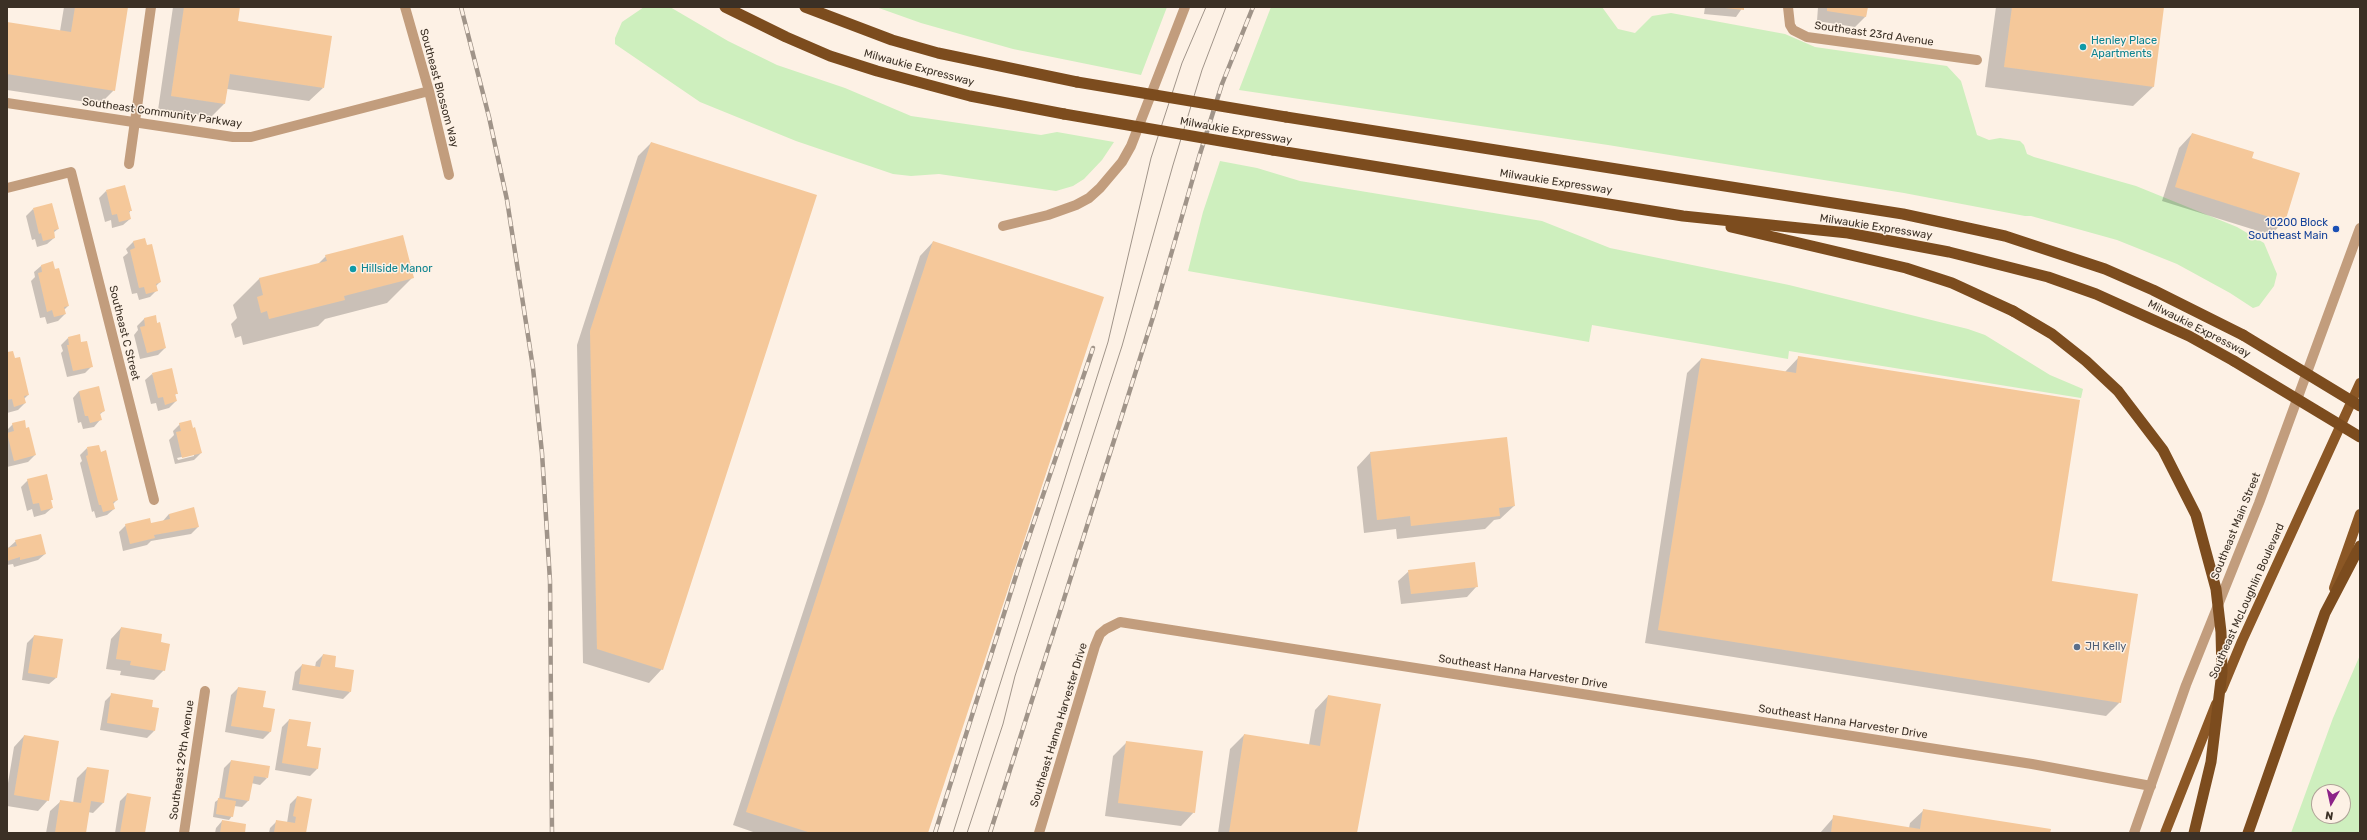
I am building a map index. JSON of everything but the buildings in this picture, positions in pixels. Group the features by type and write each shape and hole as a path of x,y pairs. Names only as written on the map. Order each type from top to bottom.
{"highway":[{"name":"Milwaukie Expressway","path":"725,7 786,37 830,56 876,71 970,96 1064,114 1273,150 1683,216 1848,233 1999,263 2048,277 2103,297 2190,336 2360,437"},
{"name":"Milwaukie Expressway","path":"805,7 879,35 938,53 1077,82 1286,117 1889,212 2005,236 2105,269 2153,290 2243,336 2360,406"},
{"path":"1683,216 1906,268 1952,283 2013,311 2052,334 2086,361 2118,391 2163,450 2196,516 2216,589 2221,632 2222,672 2211,762 2194,833"},
{"path":"2248,833 2325,613 2360,546"}],"main road":[{"name":"Southeast McLoughlin Boulevard","path":"2165,833 2242,641 2360,383"},
{"path":"2325,613 2360,514"}],"street":[{"path":"129,164 151,7"},
{"name":"Southeast Blossom Way","path":"405,7 429,91 449,175"},
{"path":"1003,226 1054,213 1089,198 1122,162 1131,146 1185,7"},
{"name":"Southeast 23rd Avenue","path":"1788,7 1790,25 1796,32 1807,36 1977,60"},
{"name":"Southeast Community Parkway","path":"7,103 234,137 251,137 429,91"},
{"name":"Southeast C Street","path":"7,188 71,172 154,500"},
{"name":"Southeast Main Street","path":"2134,833 2186,685 2262,497 2360,229"},
{"name":"Southeast Hanna Harvester Drive","path":"1039,833 1098,640 1106,629 1120,622 2018,761 2151,786"},
{"name":"Southeast 29th Avenue","path":"184,833 205,691"}],"green space":[{"path":"644,7 670,7 728,41 777,65 845,88 911,116 1041,135 1057,132 1114,142 1102,160 1084,179 1073,186 1056,191 939,174 911,176 893,174 796,141 700,102 615,44 615,38 622,22"},
{"path":"876,7 1167,7 1141,75 1013,49 921,23"},
{"path":"1271,7 1602,7 1618,29 1635,33 1652,16 1671,13 1785,34 1815,47 1947,66 1961,81 1977,135 1989,140 2000,138 2020,141 2024,145 2027,154 2034,157 2136,186 2237,227 2264,243 2277,274 2274,286 2259,306 2253,308 2230,293 2177,264 2117,240 2031,216 1904,193 1608,145 1239,90"},
{"path":"1220,161 1257,168 1300,181 1542,221 1610,248 1789,285 1968,329 1985,335 2050,375 2083,389 2081,398 1789,351 1788,359 1592,325 1589,342 1188,271 1203,212"},
{"path":"2360,655 2360,833 2291,833 2333,718"}],"tram line":[{"path":"953,833 1108,342 1151,158 1182,63 1206,7"},
{"path":"967,833 1003,724 1015,676 1122,346 1173,165 1202,70 1226,7"}],"railway":[{"path":"461,7 489,117 507,200 533,368 542,453 550,581 552,833"},
{"path":"990,833 1154,314 1199,157 1222,84 1253,7"},
{"path":"935,833 1020,563 1093,348"}],"place":[{"name":"Henley Place Apartments","path":"2083,47"},
{"name":"10200 Block Southeast Main","path":"2336,229"},
{"name":"Hillside Manor","path":"353,269"},
{"name":"JH Kelly","path":"2077,647"}]}
